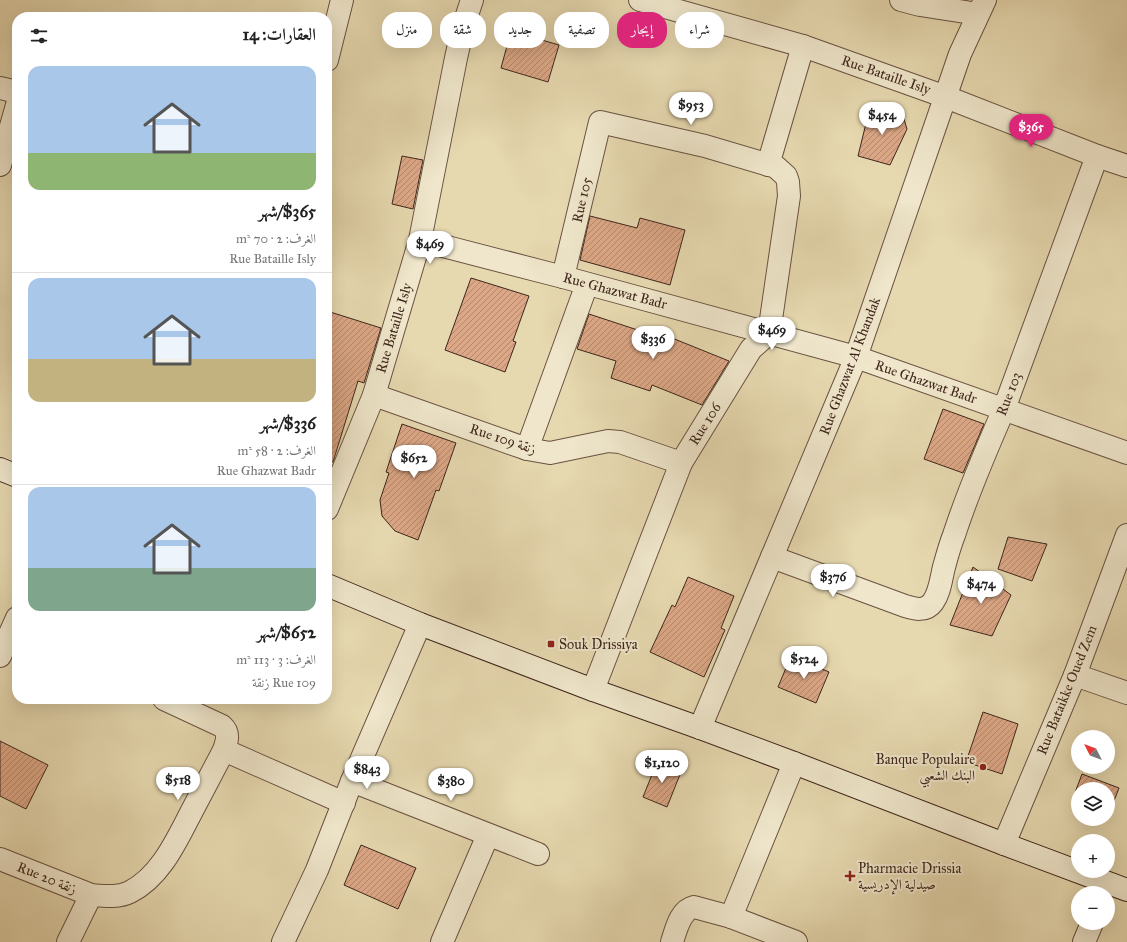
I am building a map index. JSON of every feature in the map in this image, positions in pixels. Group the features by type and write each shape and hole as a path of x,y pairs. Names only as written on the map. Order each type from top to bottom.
{"street":[{"path":"332,40 342,0"},
{"name":"Rue Bataille Isly","path":"332,497 374,395 420,240 456,58 463,26 472,0"},
{"name":"Rue Bataille Isly","path":"640,0 803,46 946,96 1097,156 1127,166"},
{"path":"901,0 920,5 981,7"},
{"name":"Rue Ghazwat Al Khandak","path":"700,728 856,357 960,54 981,7"},
{"path":"769,333 789,196 786,176 780,170 770,166 803,46"},
{"path":"0,88 12,91"},
{"name":"Rue 105","path":"563,277 600,122 705,146 770,166"},
{"path":"0,165 12,123"},
{"name":"Rue 103","path":"772,558 905,606 916,609 925,608 933,602 954,534 988,444 1004,409 1097,156"},
{"name":"Rue Ghazwat Badr","path":"420,240 563,277 856,357 1127,453"},
{"path":"527,449 587,284"},
{"name":"Rue 106","path":"593,690 681,463 751,349 769,333"},
{"name":"Rue 109 زنقة","path":"374,395 527,449 550,453 608,441 620,442 681,463"},
{"path":"0,469 12,474"},
{"name":"Rue Bataikke Oued Zem","path":"1004,844 1074,675 1127,535"},
{"path":"332,587 420,624 593,690 794,763 1004,844 1106,886"},
{"path":"283,942 317,870 352,781 420,624"},
{"path":"0,656 12,629"},
{"path":"1074,675 1127,693"},
{"path":"91,895 105,896 128,893 146,882 166,857 179,835 224,750 227,734 222,726 175,704"},
{"path":"224,750 344,803"},
{"path":"731,917 794,763"},
{"path":"352,781 538,854"},
{"path":"442,942 488,835"},
{"name":"Rue 20 زنقة","path":"0,859 91,895 68,942"},
{"path":"672,942 682,917 689,908 694,907 731,917 796,942"},
{"path":"1084,942 1089,930"}],"building":[{"path":"546,41 554,44 554,48 558,48 548,82 501,68 506,48 546,48"},
{"path":"870,107 903,116 907,129 890,165 858,156"},
{"path":"402,156 423,160 413,209 392,204"},
{"path":"590,216 637,228 640,218 685,230 670,285 580,260"},
{"path":"471,278 529,296 513,341 516,342 505,372 445,350"},
{"path":"332,313 381,328 364,383 358,381 333,462"},
{"path":"589,314 671,341 672,338 729,361 702,405 652,385 650,391 611,378 616,361 577,349"},
{"path":"943,409 984,424 963,473 924,459"},
{"path":"402,424 456,443 439,491 436,490 418,540 395,531 382,516 380,500 389,473 386,472"},
{"path":"1008,537 1047,544 1032,581 998,569"},
{"path":"973,567 1011,595 992,636 950,625"},
{"path":"688,577 734,596 721,628 725,630 704,677 650,652 672,605 675,607"},
{"path":"791,656 829,672 816,703 778,687"},
{"path":"983,712 1018,724 1002,774 966,762"},
{"path":"0,741 48,765 26,809 0,796"},
{"path":"657,762 681,772 667,807 643,797"},
{"path":"1082,774 1103,782 1079,782"},
{"path":"1115,786 1119,788 1115,798"},
{"path":"361,845 416,868 398,909 344,885"}],"place":[{"name":"Souk Drissiya","path":"551,644"},
{"name":"Banque Populaire البنك الشعبي","path":"983,767"},
{"name":"Pharmacie Drissia صيدلية الإدريسية","path":"850,876"}]}
